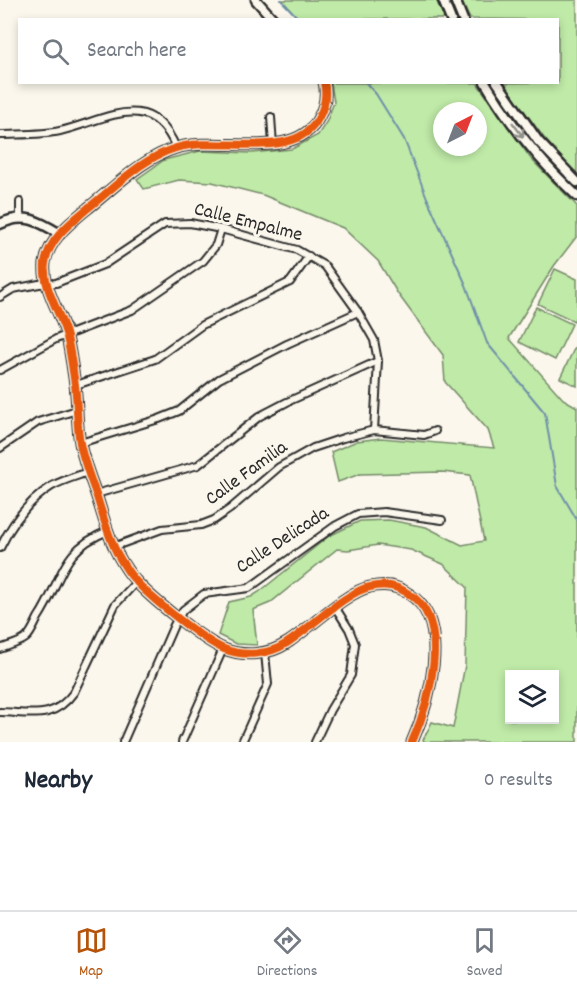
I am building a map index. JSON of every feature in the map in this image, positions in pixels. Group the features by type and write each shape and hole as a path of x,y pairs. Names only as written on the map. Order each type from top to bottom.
{"street":[{"path":"256,0 272,18"},
{"path":"443,0 450,18"},
{"path":"455,0 462,18"},
{"path":"324,84 325,104 318,121 305,134 290,141 273,145 211,143 176,148 154,156 66,226 54,241 45,263 47,283 66,335 76,385 80,443 88,472 113,547 136,582 178,617 223,649 243,654 265,652 284,645 364,587 382,585 398,587 413,596 424,607 432,624 435,643 426,707 412,742"},
{"path":"486,84 535,152 577,196"},
{"path":"498,84 538,141 577,182"},
{"path":"0,135 59,131 112,114 135,111 159,122 171,137 176,148"},
{"path":"270,117 273,145"},
{"path":"20,202 20,217"},
{"path":"0,224 20,217 34,220 60,234"},
{"name":"Calle Empalme","path":"0,297 13,289 56,283 105,264 165,224 190,223 221,229 297,250 325,266 358,312 374,340 378,362 374,430"},
{"path":"0,370 66,335 118,316 144,302 203,261 216,245 221,229"},
{"path":"76,385 155,359 202,325 290,282 309,256"},
{"path":"80,443 179,411 219,379 287,344 358,312"},
{"path":"96,494 198,465 260,416 378,362"},
{"path":"0,448 38,422 77,410"},
{"name":"Calle Familia","path":"113,547 162,529 201,525 214,520 288,461 314,448 374,430 424,435 435,431"},
{"path":"0,548 10,528 30,503 54,485 88,472"},
{"name":"Calle Delicada","path":"123,742 178,617 183,610 204,594 249,588 335,526 358,514 384,512 442,520"},
{"path":"0,649 26,638 43,612 73,552 84,543 108,531"},
{"path":"0,712 33,714 50,712 65,705 74,692 115,605 136,582"},
{"path":"315,742 330,710 351,675 355,644 349,629 334,607"},
{"path":"182,742 223,649"},
{"path":"242,742 268,684 265,652"}],"green space":[{"path":"282,0 436,0 445,18 298,18"},
{"path":"461,0 577,0 577,175 544,138 505,84 559,84 559,18 470,18"},
{"path":"331,84 478,84 531,159 577,206 577,236 554,266 509,338 563,399 577,407 577,742 425,742 423,740 432,722 453,728 465,665 467,587 443,564 411,550 378,545 348,550 337,549 270,603 253,610 257,645 236,644 218,635 229,602 251,597 329,536 360,521 389,520 426,527 462,545 484,541 470,475 442,472 360,474 338,482 331,452 357,441 381,438 494,448 488,430 445,382 443,355 398,294 378,261 343,228 263,195 212,182 179,180 144,189 137,179 164,160 200,151 252,153 292,149 318,135 327,121 334,102"},
{"path":"555,269 577,279 577,314 574,321 538,304"},
{"path":"536,307 572,324 555,360 519,342"},
{"path":"577,343 577,386 560,378"}],"waterway":[{"path":"281,0 298,18"},
{"path":"367,84 376,94 404,139 427,198 466,285 487,343 545,413 557,486 577,520"}],"cycle path":[{"path":"324,84 325,100 319,117 308,131 293,139 275,144 193,145 176,148 140,166 61,232 47,254 46,282 68,342 83,456 111,541 130,574 164,607 204,637 224,649 248,654 280,647 339,603 361,590 386,586 404,591 422,607 430,623 434,643 430,686 412,742"}]}
